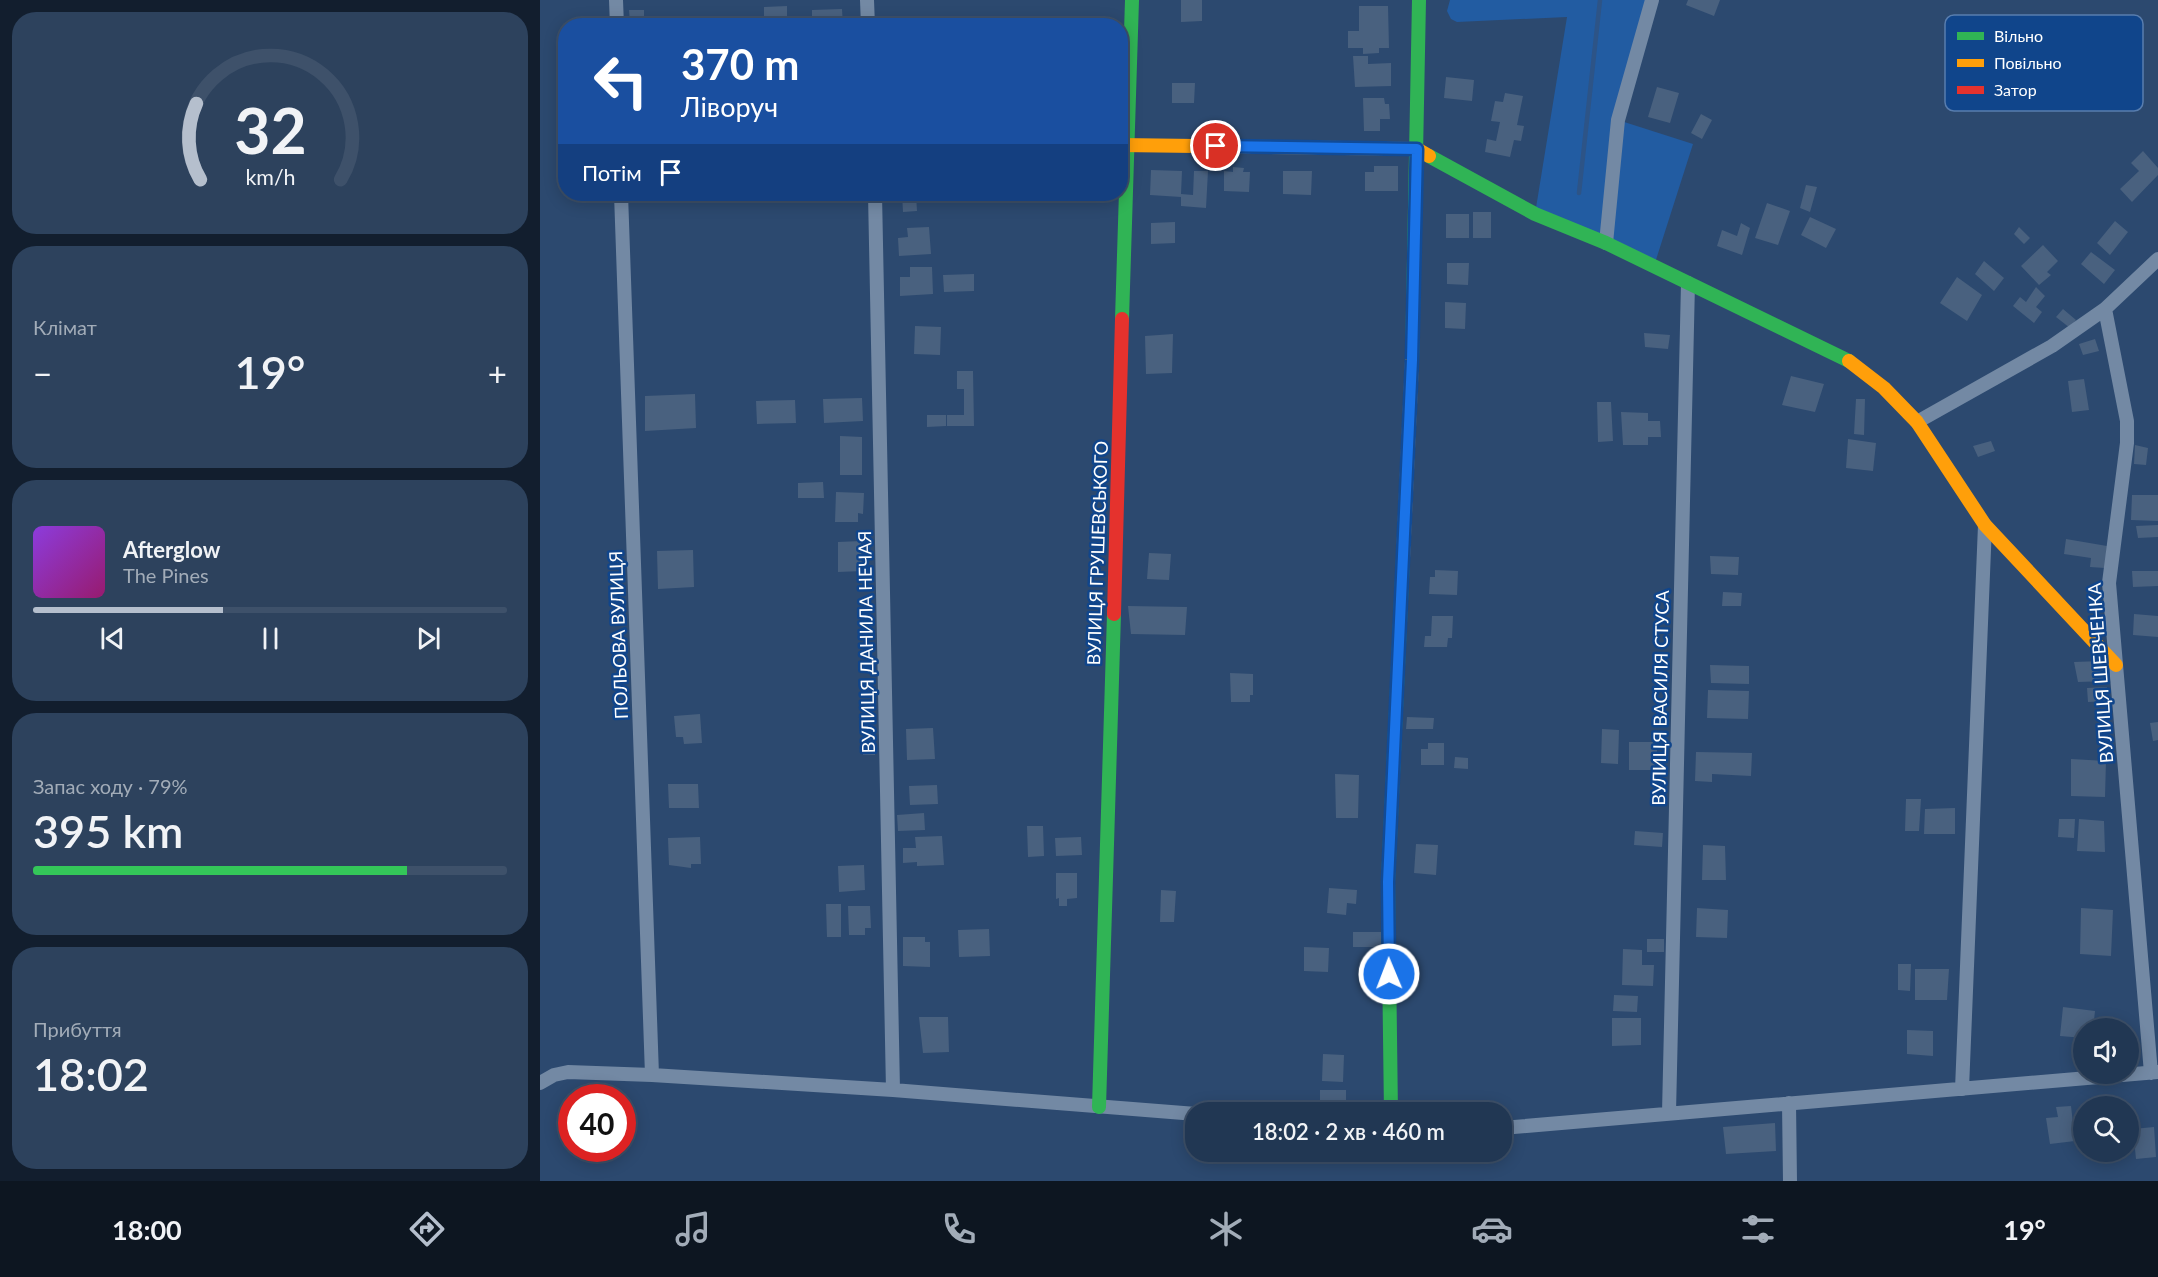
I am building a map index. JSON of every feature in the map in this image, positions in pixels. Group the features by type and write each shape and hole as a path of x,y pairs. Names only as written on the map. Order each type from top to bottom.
{"street":[{"path":"616,0 617,18"},
{"path":"867,0 868,18"},
{"name":"ВУЛИЦЯ ГРУШЕВСЬКОГО","path":"1128,72 1132,0"},
{"path":"1391,1102 1388,882 1411,372 1419,0"},
{"path":"1606,243 1618,120 1653,0"},
{"path":"1128,145 1417,149 1535,214 1606,243 1841,355 1884,388 1917,422 1985,525 2116,665"},
{"name":"ПОЛЬОВА ВУЛИЦЯ","path":"621,201 652,1075"},
{"name":"ВУЛИЦЯ ДАНИЛА НЕЧАЯ","path":"875,201 893,1090"},
{"name":"ВУЛИЦЯ ГРУШЕВСЬКОГО","path":"1099,1107 1123,201"},
{"path":"1917,422 2052,346 2105,309 2158,259"},
{"name":"ВУЛИЦЯ ВАСИЛЯ СТУСА","path":"1669,1113 1688,283"},
{"name":"ВУЛИЦЯ ШЕВЧЕНКА","path":"2105,309 2127,422 2127,443 2109,583 2155,1073"},
{"path":"1962,1089 1985,525"},
{"path":"540,1083 554,1075 568,1072 652,1075 893,1090 1185,1113"},
{"path":"1512,1127 2155,1073"},
{"path":"1789,1102 1790,1181"}],"shaded area":[{"path":"1450,0 1652,0 1618,120 1693,144 1654,266 1535,214 1567,17 1457,22 1451,19 1447,11"}],"building":[{"path":"1181,0 1202,0 1202,21 1181,22"},
{"path":"1688,0 1720,0 1714,16 1686,5"},
{"path":"787,6 787,16 764,17 764,7"},
{"path":"1359,6 1388,6 1389,48 1379,48 1379,53 1363,54 1363,48 1348,48 1348,31 1359,31"},
{"path":"842,9 843,18 812,18 812,10"},
{"path":"629,10 644,10 644,18 630,18"},
{"path":"1353,56 1368,56 1368,64 1391,63 1391,86 1355,87"},
{"path":"1446,77 1474,80 1472,101 1444,98"},
{"path":"1172,83 1195,83 1194,103 1172,103"},
{"path":"1657,87 1679,93 1670,123 1648,117"},
{"path":"1505,93 1523,96 1517,125 1524,126 1521,141 1514,140 1510,157 1485,152 1487,139 1496,141 1500,122 1491,121 1495,101 1503,102"},
{"path":"1363,98 1384,98 1385,104 1389,104 1390,119 1380,119 1380,131 1364,131"},
{"path":"1701,114 1712,120 1702,139 1691,133"},
{"path":"2143,151 2158,168 2158,175 2132,202 2120,189 2139,171 2131,163"},
{"path":"1374,166 1398,166 1398,191 1365,191 1365,172 1374,172"},
{"path":"1233,167 1244,168 1243,172 1250,172 1249,192 1224,191 1224,171 1233,172"},
{"path":"1151,170 1182,171 1181,194 1193,195 1194,171 1208,171 1206,208 1181,206 1181,197 1150,195"},
{"path":"1283,171 1312,171 1311,195 1283,194"},
{"path":"1806,185 1817,187 1810,212 1800,208"},
{"path":"902,201 916,201 917,211 903,212"},
{"path":"1767,203 1790,211 1778,245 1755,238"},
{"path":"1473,212 1491,212 1491,238 1473,238"},
{"path":"1446,214 1469,214 1469,238 1446,238"},
{"path":"1810,217 1836,229 1826,248 1801,235"},
{"path":"2115,221 2128,232 2110,255 2097,243"},
{"path":"1175,222 1175,243 1151,244 1151,223"},
{"path":"1741,223 1750,228 1742,255 1717,246 1722,230 1737,236"},
{"path":"929,227 931,254 899,256 898,238 908,237 907,228"},
{"path":"2019,227 2030,238 2024,244 2014,234"},
{"path":"2043,245 2058,261 2047,272 2051,275 2039,285 2021,266"},
{"path":"2091,252 2115,270 2104,284 2081,264"},
{"path":"1984,261 2004,278 1994,291 1975,274"},
{"path":"1447,263 1469,263 1468,285 1447,284"},
{"path":"910,267 932,267 933,294 900,296 900,277 910,277"},
{"path":"974,274 974,291 944,292 943,275"},
{"path":"1957,277 1982,295 1967,321 1940,303"},
{"path":"2036,287 2045,296 2036,307 2042,312 2034,323 2013,306 2020,297 2026,302"},
{"path":"1445,302 1466,303 1465,329 1445,328"},
{"path":"2063,309 2076,320 2070,328 2056,317"},
{"path":"915,326 941,327 940,355 914,354"},
{"path":"1644,333 1670,335 1668,349 1645,347"},
{"path":"1173,334 1172,373 1146,374 1145,336"},
{"path":"2095,339 2099,351 2083,355 2079,344"},
{"path":"957,371 973,371 974,426 947,426 947,415 964,415 964,389 957,389"},
{"path":"1791,376 1824,384 1815,412 1782,405"},
{"path":"2084,379 2089,410 2072,412 2068,381"},
{"path":"695,394 696,428 645,431 645,396"},
{"path":"862,398 863,421 824,423 823,399"},
{"path":"1856,399 1865,399 1864,435 1854,434"},
{"path":"795,400 796,423 757,424 756,401"},
{"path":"1597,402 1611,402 1613,441 1598,442"},
{"path":"1621,412 1648,413 1648,421 1660,421 1661,437 1648,437 1648,445 1623,445"},
{"path":"927,415 946,415 946,426 927,427"},
{"path":"840,436 862,437 862,475 840,475"},
{"path":"1848,439 1876,443 1873,471 1846,468"},
{"path":"1991,441 1995,451 1978,457 1973,446"},
{"path":"2135,445 2148,448 2146,465 2134,464"},
{"path":"823,482 824,498 798,498 798,483"},
{"path":"836,492 864,493 863,514 858,513 858,522 835,522"},
{"path":"2132,495 2158,495 2158,521 2131,520"},
{"path":"2158,525 2158,537 2138,538 2136,526"},
{"path":"2066,539 2107,546 2105,568 2090,567 2091,558 2064,554"},
{"path":"861,541 862,571 838,572 838,542"},
{"path":"693,550 694,587 658,589 657,551"},
{"path":"1149,553 1171,554 1169,580 1147,579"},
{"path":"1710,556 1739,557 1738,575 1711,574"},
{"path":"1435,570 1458,571 1457,595 1429,594 1430,577 1435,577"},
{"path":"2132,571 2158,571 2158,586 2133,587"},
{"path":"1723,592 1742,593 1741,606 1722,606"},
{"path":"1128,606 1187,607 1185,635 1131,634"},
{"path":"2134,614 2158,616 2158,637 2133,635"},
{"path":"1432,616 1453,616 1452,638 1448,638 1447,647 1424,647 1425,636 1431,636"},
{"path":"2101,661 2107,681 2078,682 2074,662"},
{"path":"1710,665 1749,666 1749,684 1711,683"},
{"path":"1230,673 1253,674 1253,695 1250,695 1250,702 1231,702"},
{"path":"2107,687 2108,701 2088,702 2087,688"},
{"path":"1708,690 1749,691 1748,719 1707,718"},
{"path":"700,714 702,743 684,744 683,737 676,737 674,716"},
{"path":"1407,717 1434,718 1433,729 1406,729"},
{"path":"2158,722 2158,740 2153,741 2150,723"},
{"path":"933,728 935,759 907,760 906,729"},
{"path":"1602,729 1619,730 1618,764 1601,763"},
{"path":"862,739 874,739 875,755 863,755"},
{"path":"1629,742 1657,742 1657,770 1629,770"},
{"path":"1428,743 1444,743 1444,765 1421,765 1421,749 1428,749"},
{"path":"1696,752 1752,753 1751,776 1712,774 1712,782 1695,781"},
{"path":"1455,757 1468,758 1468,769 1454,768"},
{"path":"2071,759 2106,761 2105,797 2071,796"},
{"path":"1335,774 1359,775 1358,818 1336,818"},
{"path":"668,784 698,784 699,808 669,808"},
{"path":"937,785 938,804 910,805 909,786"},
{"path":"1906,799 1921,799 1919,831 1905,831"},
{"path":"1955,808 1955,834 1924,834 1925,809"},
{"path":"924,813 925,830 898,831 897,815"},
{"path":"2059,819 2075,819 2074,838 2058,837"},
{"path":"2079,819 2104,821 2105,852 2077,851"},
{"path":"1027,826 1043,826 1044,856 1028,857"},
{"path":"1635,831 1663,833 1662,847 1634,845"},
{"path":"942,836 944,865 917,866 917,862 903,863 903,848 916,848 915,837"},
{"path":"700,837 701,864 691,864 691,868 669,865 668,838"},
{"path":"1081,837 1082,855 1056,856 1055,838"},
{"path":"1416,844 1438,845 1436,875 1414,873"},
{"path":"1703,845 1725,846 1726,880 1702,880"},
{"path":"864,865 865,890 839,892 838,866"},
{"path":"1056,873 1077,873 1077,898 1067,899 1067,906 1059,906 1059,898 1056,899"},
{"path":"1329,888 1357,890 1356,904 1347,903 1346,915 1327,913"},
{"path":"1161,890 1176,891 1174,922 1160,922"},
{"path":"826,904 841,904 841,937 827,937"},
{"path":"848,906 870,906 871,928 865,928 865,935 849,935"},
{"path":"1697,908 1728,910 1727,938 1696,937"},
{"path":"2081,908 2113,910 2111,956 2080,954"},
{"path":"989,929 990,956 959,957 958,930"},
{"path":"1353,932 1381,932 1381,947 1353,947"},
{"path":"903,937 925,937 925,942 930,942 930,967 903,966"},
{"path":"1647,939 1664,939 1664,952 1647,952"},
{"path":"1304,947 1329,948 1328,972 1304,971"},
{"path":"1623,949 1642,950 1642,965 1654,965 1653,986 1622,985"},
{"path":"1898,964 1911,964 1910,991 1898,990"},
{"path":"1915,969 1949,969 1947,1000 1915,1000"},
{"path":"1614,995 1638,996 1637,1012 1613,1011"},
{"path":"2063,1007 2095,1011 2094,1018 2073,1018 2073,1037 2060,1036"},
{"path":"919,1017 948,1017 949,1052 923,1053"},
{"path":"1612,1018 1641,1018 1641,1045 1612,1046"},
{"path":"1907,1030 1933,1031 1933,1056 1907,1054"},
{"path":"1323,1054 1344,1055 1343,1082 1322,1081"},
{"path":"1320,1090 1346,1090 1346,1102 1320,1101"},
{"path":"2071,1106 2073,1141 2050,1144 2046,1118 2058,1117 2056,1107"},
{"path":"1775,1123 1776,1151 1726,1154 1723,1127"},
{"path":"2154,1127 2156,1157 2139,1159 2139,1128"}],"waterway":[{"path":"1579,193 1600,0"}],"traffic: fast":[{"path":"1128,128 1132,0"},
{"path":"1412,361 1419,0"},
{"path":"1429,156 1535,214 1606,243 1849,361"},
{"path":"1122,319 1126,201"},
{"path":"1391,1102 1388,882 1403,558"},
{"path":"1099,1107 1114,614"}],"traffic: slow":[{"path":"1128,145 1417,149 1429,156"},
{"path":"1403,558 1412,361"},
{"path":"1849,361 1884,388 1917,422 1985,525 2116,665"}],"traffic: jam":[{"path":"1114,614 1122,319"}],"route":[{"path":"1216,146 1417,149 1412,360 1388,882 1389,974"}]}
